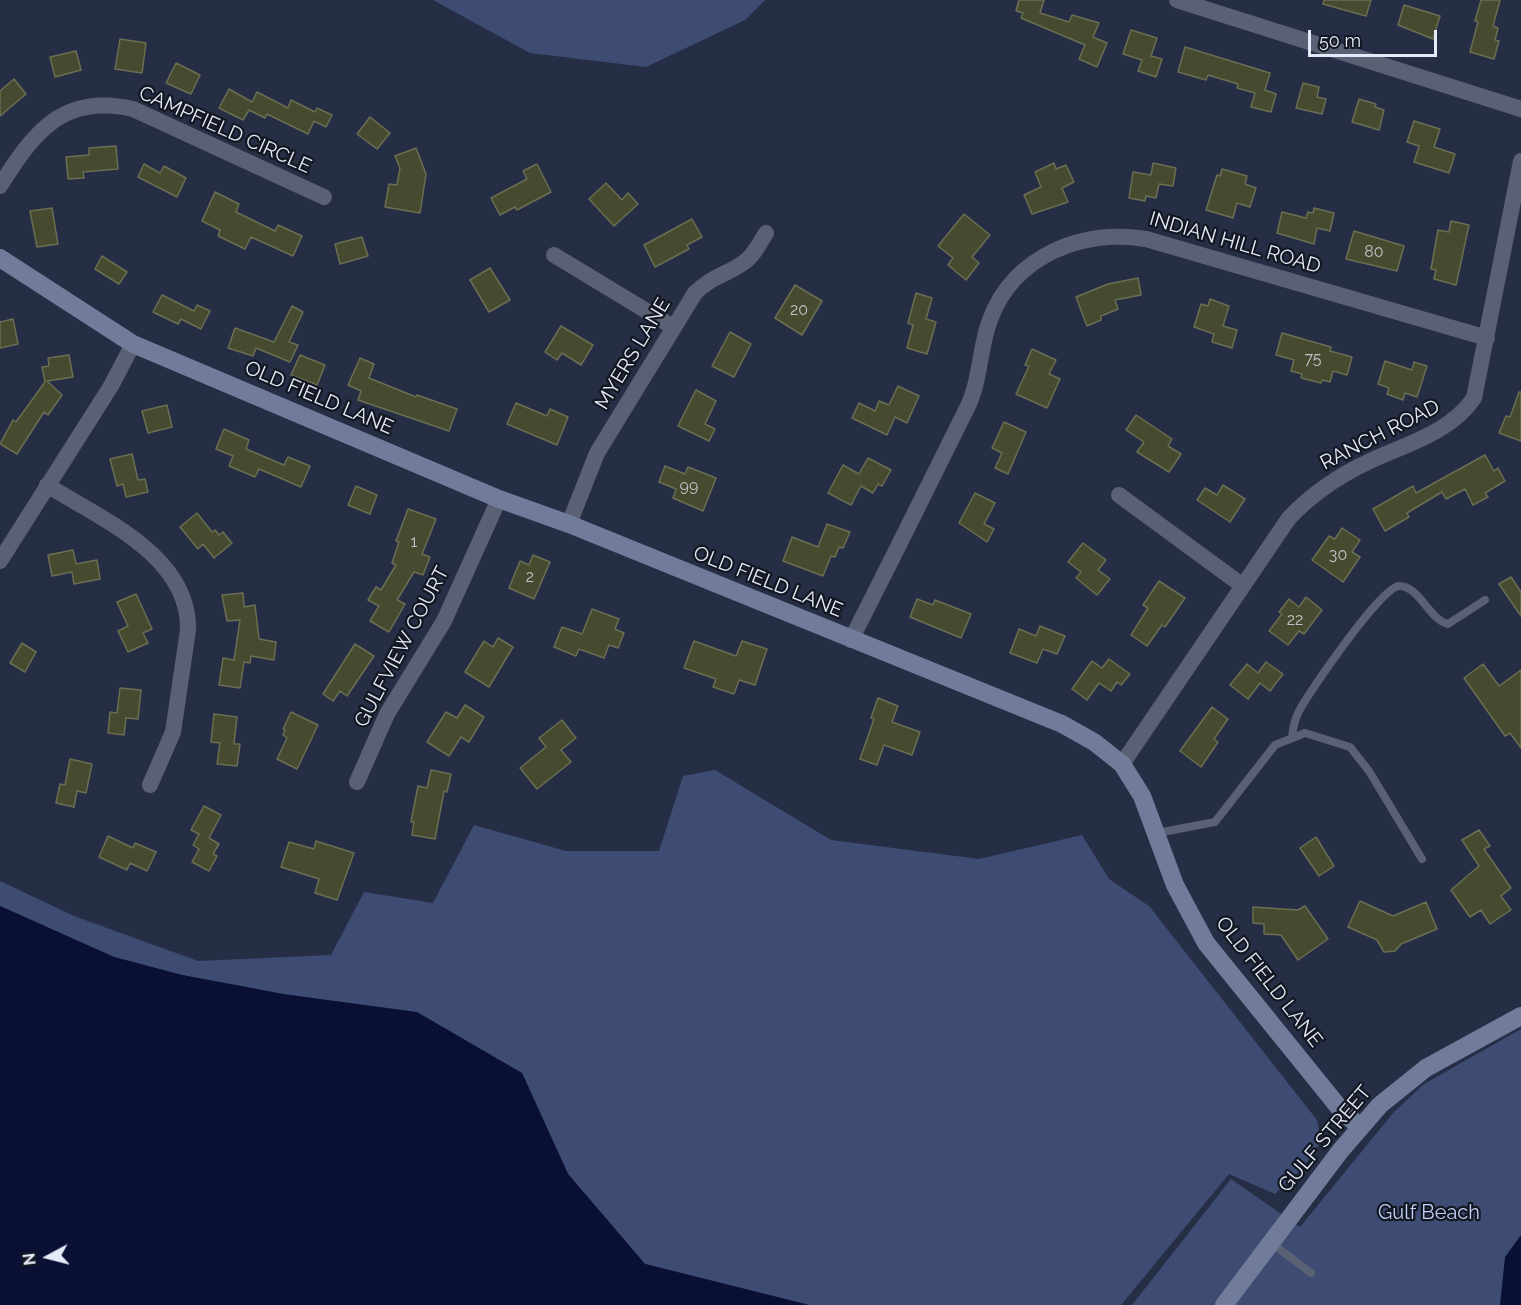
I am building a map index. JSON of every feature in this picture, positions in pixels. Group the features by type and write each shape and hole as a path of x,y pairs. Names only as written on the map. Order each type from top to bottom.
{"street":[{"path":"1178,0 1521,109"},
{"name":"CAMPFIELD CIRCLE","path":"0,186 34,135 52,121 75,108 107,105 133,109 324,197"},
{"name":"RANCH ROAD","path":"1122,764 1289,518 1321,489 1366,463 1443,429 1462,416 1474,398 1521,161"},
{"name":"MYERS LANE","path":"569,524 597,453 695,292 709,279 743,263 754,253 766,233"},
{"name":"INDIAN HILL ROAD","path":"851,640 972,399 990,318 1007,290 1027,268 1053,250 1069,243 1105,236 1146,239 1487,338"},
{"path":"554,255 673,327"},
{"name":"OLD FIELD LANE","path":"0,258 133,344 499,499 569,524 1062,724 1094,742 1122,764 1142,796 1175,885 1206,943 1341,1110 1360,1127"},
{"path":"0,561 111,386 133,344"},
{"path":"48,485 146,548 175,580 182,595 188,617 188,630 172,732 150,785"},
{"path":"1119,495 1243,586"},
{"name":"GULFVIEW COURT","path":"357,782 387,714 444,621 499,499"},
{"name":"GULF STREET","path":"1224,1305 1360,1127 1398,1088 1426,1068 1521,1016"}],"lane":[{"path":"1292,737 1298,712 1315,686 1373,605 1390,588 1399,586 1408,589 1440,622 1448,624 1485,600"},
{"path":"1157,833 1215,822 1275,745 1305,733 1350,747 1369,771 1422,859"},
{"path":"1270,1242 1311,1273"}],"green space":[{"path":"433,0 765,0 745,20 646,67 530,53"},
{"path":"715,770 831,840 979,859 1082,835 1109,879 1149,906 1317,1120 1321,1141 1302,1169 1275,1194 1229,1174 1121,1305 809,1305 645,1264 568,1174 522,1073 283,994 182,975 114,957 0,906 0,881 74,916 198,961 331,955 364,892 433,903 474,825 566,851 659,851 683,776"},
{"name":"Gulf Beach","path":"1521,1029 1521,1305 1132,1305 1231,1179 1300,1227 1393,1113 1424,1084"}],"shaded area":[{"path":"0,906 114,957 182,975 283,994 417,1012 522,1073 568,1174 645,1264 809,1305 0,1305"},
{"path":"1521,1235 1521,1305 1500,1305 1505,1257"}],"building":[{"path":"1019,0 1044,0 1040,13 1069,22 1072,15 1099,23 1093,37 1107,43 1097,67 1079,59 1085,45 1021,18 1023,13 1016,11"},
{"path":"1324,0 1371,0 1366,16 1323,4"},
{"path":"1481,0 1500,0 1493,26 1498,28 1495,40 1499,41 1494,59 1470,52"},
{"path":"1404,5 1440,16 1433,39 1398,25"},
{"path":"1131,30 1157,38 1151,56 1162,59 1156,77 1138,71 1142,60 1123,54"},
{"path":"120,39 146,43 142,73 115,69"},
{"path":"1185,47 1270,73 1265,90 1276,94 1271,112 1251,107 1255,93 1237,88 1238,84 1208,75 1206,80 1178,72"},
{"path":"76,51 81,70 55,77 50,57"},
{"path":"176,63 200,75 191,94 166,83"},
{"path":"14,79 26,94 0,116 0,91"},
{"path":"1303,83 1319,87 1317,97 1326,99 1322,114 1296,108"},
{"path":"229,89 252,102 257,92 288,108 291,100 315,112 317,108 332,115 326,127 314,121 308,134 267,114 265,118 249,110 243,120 219,108"},
{"path":"1359,99 1376,104 1375,107 1384,110 1379,130 1352,122"},
{"path":"370,117 390,133 377,149 357,134"},
{"path":"1414,121 1440,129 1434,147 1455,154 1449,173 1414,162 1419,146 1407,142"},
{"path":"116,146 118,169 83,172 84,178 68,179 66,157 89,155 89,148"},
{"path":"416,148 426,174 420,213 385,207 389,184 397,185 400,168 395,156"},
{"path":"1054,163 1056,169 1066,165 1074,182 1062,188 1068,202 1032,214 1024,195 1041,187 1035,172"},
{"path":"1153,163 1176,168 1173,186 1159,184 1156,198 1146,196 1145,201 1129,198 1133,172 1151,175"},
{"path":"144,164 160,173 164,166 186,178 177,197 138,177"},
{"path":"537,164 551,192 517,210 515,207 500,215 491,198 527,179 523,171"},
{"path":"1222,169 1247,176 1245,184 1256,188 1250,207 1237,203 1233,218 1206,210 1217,175 1220,176"},
{"path":"606,183 622,200 628,193 638,204 614,226 589,199"},
{"path":"215,192 239,204 236,212 275,231 278,225 302,236 293,256 251,237 245,249 218,236 220,230 202,221"},
{"path":"52,208 58,244 37,247 30,211"},
{"path":"1314,208 1334,213 1330,231 1317,228 1314,244 1277,233 1282,212 1306,218 1308,212 1313,213"},
{"path":"964,214 990,235 972,257 979,263 966,280 948,265 953,258 938,246"},
{"path":"692,219 702,237 687,245 689,249 655,267 644,245"},
{"path":"1451,221 1469,225 1456,285 1434,279 1436,270 1431,269 1438,230 1449,232"},
{"path":"1354,231 1404,246 1397,271 1346,259"},
{"path":"362,237 368,256 340,264 335,244"},
{"path":"102,256 127,272 119,284 95,269"},
{"path":"490,268 510,300 489,312 470,280"},
{"path":"1138,278 1141,295 1115,300 1118,309 1101,316 1101,320 1087,326 1076,297 1108,284"},
{"path":"795,285 822,301 802,335 775,318"},
{"path":"916,293 932,298 926,319 936,322 927,354 907,348 913,325 908,323"},
{"path":"162,295 194,311 197,305 210,311 201,329 181,319 178,324 153,312"},
{"path":"1210,299 1229,306 1223,326 1237,330 1232,348 1212,342 1214,334 1194,327 1201,304 1208,306"},
{"path":"292,306 303,312 289,342 298,345 290,362 256,348 253,356 228,348 235,328 274,342"},
{"path":"13,319 18,344 0,348 0,322"},
{"path":"561,326 593,345 581,365 562,353 557,360 545,352"},
{"path":"730,332 751,344 734,377 712,366"},
{"path":"1282,333 1331,347 1330,351 1352,357 1347,375 1333,371 1330,382 1322,380 1321,383 1301,378 1302,374 1291,371 1294,360 1276,355"},
{"path":"1032,349 1056,360 1049,374 1060,379 1047,408 1016,394 1029,366 1025,365"},
{"path":"69,355 73,377 47,381 62,395 48,415 44,412 17,454 0,444 13,420 16,422 45,382 42,367 49,366 48,358"},
{"path":"300,355 325,365 317,385 291,375"},
{"path":"360,358 374,364 369,378 416,397 417,395 457,409 449,431 358,400 361,391 348,385"},
{"path":"1385,361 1412,370 1414,362 1427,366 1417,397 1405,393 1403,400 1387,394 1389,388 1378,384"},
{"path":"898,386 919,396 907,423 895,417 887,435 852,418 859,403 875,411 879,401 889,405"},
{"path":"696,390 716,401 705,424 715,429 709,441 678,426"},
{"path":"1519,392 1521,392 1521,441 1499,433 1506,416 1510,417"},
{"path":"516,403 547,416 550,409 568,417 557,445 507,424"},
{"path":"167,405 172,427 148,433 142,411"},
{"path":"1136,415 1172,439 1168,446 1181,454 1169,472 1137,452 1144,442 1126,430"},
{"path":"1004,422 1026,432 1008,474 995,468 1002,453 992,448"},
{"path":"224,429 249,440 246,449 284,465 288,457 310,466 301,487 259,469 255,477 229,466 233,456 216,449"},
{"path":"132,454 138,480 145,479 148,492 126,497 123,484 117,486 110,459"},
{"path":"1485,455 1494,471 1498,468 1505,481 1485,493 1488,497 1473,505 1465,489 1446,499 1442,492 1407,513 1409,517 1385,531 1373,509 1413,486 1416,493"},
{"path":"868,458 891,470 882,486 878,484 873,493 861,486 851,505 828,493 843,465 859,474"},
{"path":"665,466 685,474 688,467 716,478 703,511 673,498 676,489 659,482"},
{"path":"1223,485 1245,499 1230,522 1197,500 1205,488 1217,495"},
{"path":"356,486 377,495 370,514 348,505"},
{"path":"975,493 995,503 984,524 994,529 987,542 959,523"},
{"path":"408,509 436,519 422,554 430,557 423,575 414,572 397,600 405,604 389,632 370,621 379,606 368,600 376,587 381,590 396,565 392,563 399,542 396,541"},
{"path":"197,513 212,532 215,530 219,535 223,532 232,543 214,558 203,544 198,549 180,527"},
{"path":"827,524 850,532 843,548 839,547 835,557 831,556 823,576 783,561 792,537 818,547"},
{"path":"1342,528 1360,540 1352,552 1360,557 1343,582 1312,560 1329,536 1335,539"},
{"path":"1083,543 1106,560 1098,570 1110,579 1097,595 1076,578 1081,572 1068,562"},
{"path":"73,550 76,564 97,560 100,579 74,584 72,572 52,576 48,555"},
{"path":"533,555 550,562 534,599 509,588 520,561 529,565"},
{"path":"1511,577 1521,592 1521,616 1499,584"},
{"path":"1159,581 1185,598 1165,627 1162,625 1147,646 1131,635 1148,608 1143,605"},
{"path":"243,593 244,607 255,605 259,639 276,642 274,660 251,656 250,663 244,662 240,688 219,685 223,658 234,660 240,620 227,621 222,595"},
{"path":"136,594 152,629 143,633 148,643 128,652 118,631 128,626 117,602"},
{"path":"1306,597 1322,610 1304,634 1299,631 1288,645 1269,631 1282,614 1279,612 1289,599 1299,607"},
{"path":"917,599 933,605 935,600 971,614 961,638 910,617"},
{"path":"592,609 619,619 615,629 624,633 618,648 609,645 604,658 579,649 576,656 554,647 562,627 582,634"},
{"path":"1040,626 1065,636 1057,654 1043,649 1037,663 1010,653 1019,629 1036,636"},
{"path":"498,638 513,647 489,687 465,672 484,641 493,647"},
{"path":"694,641 736,656 742,641 767,649 755,685 739,680 734,694 713,687 716,679 684,668"},
{"path":"22,643 36,652 25,672 10,663"},
{"path":"355,644 374,656 347,696 340,691 333,701 323,694"},
{"path":"1109,659 1130,674 1121,685 1117,682 1111,691 1099,683 1087,700 1072,689 1092,661 1102,668"},
{"path":"1266,662 1283,674 1270,691 1260,683 1248,699 1230,685 1247,664 1258,673"},
{"path":"1483,664 1499,686 1521,670 1521,748 1510,733 1505,736 1464,678"},
{"path":"120,688 141,690 138,719 126,718 124,735 108,733 110,712 117,713"},
{"path":"878,698 898,706 892,722 920,732 912,755 884,745 877,765 860,759 874,719 871,718"},
{"path":"465,705 484,717 469,742 461,737 449,756 427,742 446,712 457,718"},
{"path":"1212,707 1228,719 1214,739 1218,742 1201,767 1180,751"},
{"path":"291,712 318,725 297,769 277,759 287,738 283,735 285,730 283,729"},
{"path":"214,714 237,717 234,744 240,744 237,766 217,764 220,743 211,742"},
{"path":"562,720 576,738 561,750 571,762 537,789 520,768 546,747 539,738"},
{"path":"70,759 92,764 86,793 77,791 74,807 56,803 60,784 65,785"},
{"path":"431,770 451,774 447,792 444,791 435,839 412,835 414,822 411,822 418,786 427,788"},
{"path":"204,806 221,815 209,838 219,844 213,854 217,856 209,871 192,862 199,849 193,845 199,834 191,830"},
{"path":"1479,830 1490,846 1484,849 1511,888 1501,896 1511,910 1490,924 1481,910 1470,917 1451,890 1479,866 1462,840"},
{"path":"108,836 133,848 135,843 156,852 147,871 130,863 127,870 99,857"},
{"path":"1316,837 1334,866 1319,876 1300,848"},
{"path":"316,841 354,853 337,900 315,893 319,879 281,867 289,842 314,849"},
{"path":"1360,901 1393,916 1426,902 1437,929 1401,944 1395,951 1384,952 1377,940 1348,927"},
{"path":"1305,906 1328,939 1298,960 1281,935 1264,934 1264,924 1253,923 1253,907 1298,910"}]}
